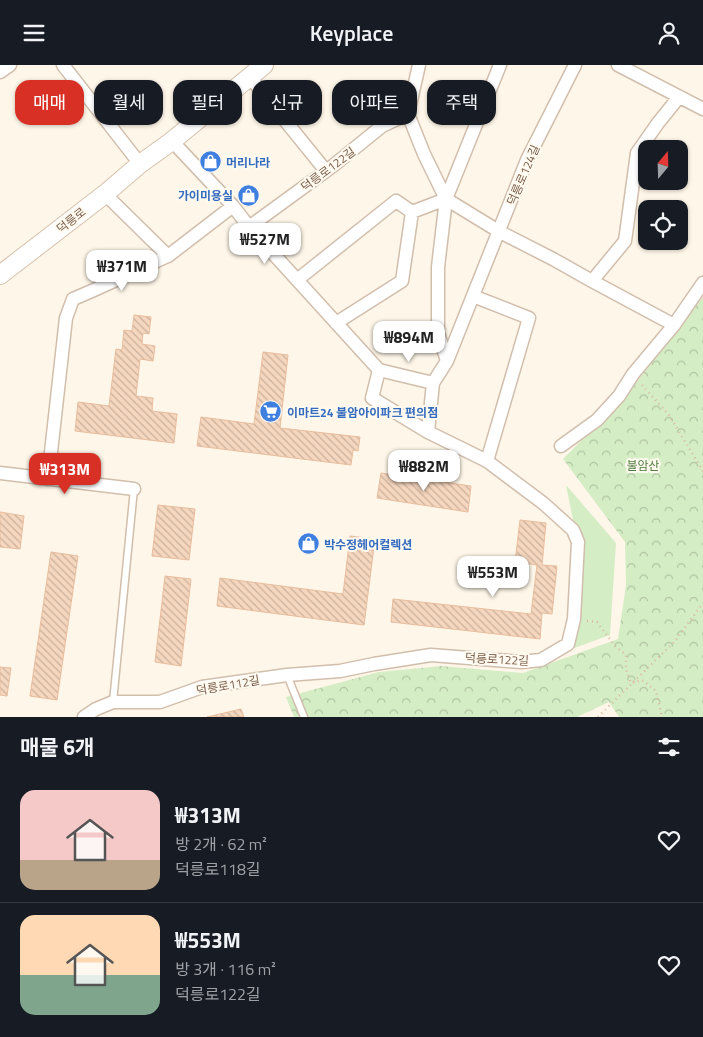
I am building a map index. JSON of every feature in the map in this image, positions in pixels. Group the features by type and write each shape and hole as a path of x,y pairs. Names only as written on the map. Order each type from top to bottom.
{"main road":[{"name":"덕릉로","path":"0,275 105,194 140,164 172,141 264,65"}],"street":[{"path":"0,72 10,65"},
{"path":"63,65 140,164"},
{"path":"416,80 419,65"},
{"path":"447,361 438,333 438,267 446,199 500,65"},
{"name":"덕릉로124길","path":"433,383 447,361 500,232 527,160 575,65"},
{"path":"618,65 703,109"},
{"path":"249,76 326,171"},
{"path":"592,281 624,241 636,153 679,97"},
{"name":"덕릉로122길","path":"249,227 326,171 384,125"},
{"path":"412,125 446,199 500,232 674,325"},
{"path":"172,141 378,369 433,383 428,432"},
{"path":"105,194 168,256"},
{"path":"412,212 446,199"},
{"path":"297,280 396,201 412,212"},
{"path":"48,479 66,318 73,299 168,256 232,206"},
{"path":"336,323 402,281 412,212"},
{"path":"561,446 597,420 619,396 633,375 674,325 703,283"},
{"path":"473,296 529,318 487,461"},
{"name":"덕릉로122길","path":"287,675 340,671 431,655 521,662 542,660 568,644 574,619 578,542 573,530 543,503 487,461 428,432 372,398 378,369"},
{"path":"0,473 134,489"},
{"name":"덕릉로112길","path":"84,717 112,702 160,702 202,687 287,675"}],"lane":[{"path":"112,702 134,489"},
{"path":"287,675 304,717"}],"path":[{"path":"633,375 669,415 703,471"},
{"path":"598,717 675,641 703,603"},
{"path":"574,619 597,622 615,646 626,655 626,670 631,683"},
{"path":"631,683 642,680 656,691 662,717"}],"green space":[{"name":"불암산","path":"703,297 703,717 619,717 609,702 577,717 294,717 286,697 379,672 441,666 523,673 618,639 626,585 625,542 563,459 624,398"},
{"path":"566,485 616,543 610,635 566,651 577,539"}],"building":[{"path":"134,315 151,317 149,334 143,333 142,344 155,346 153,361 140,359 136,396 153,398 152,411 177,414 174,443 75,431 78,402 109,406 116,349 122,350 124,330 132,331"},
{"path":"263,352 288,355 280,428 360,437 358,451 353,450 351,465 197,446 201,417 254,424"},
{"path":"381,473 471,486 468,512 377,498"},
{"path":"158,505 195,509 189,560 152,556"},
{"path":"0,512 24,516 20,549 0,547"},
{"path":"520,520 546,523 542,565 557,566 552,614 542,613 540,639 391,622 393,599 531,614 537,565 515,562"},
{"path":"350,536 375,539 364,625 217,606 220,578 343,594"},
{"path":"51,552 78,556 57,700 30,696"},
{"path":"165,576 191,579 181,666 155,662"},
{"path":"0,667 11,668 7,696 0,695"},
{"path":"241,709 244,717 207,717"}],"place":[{"name":"머리나라","path":"210,162"},
{"name":"가이미용실","path":"249,195"},
{"name":"이마트24 불암아이파크 편의점","path":"271,412"},
{"name":"박수정헤어컬렉션","path":"308,544"}]}
